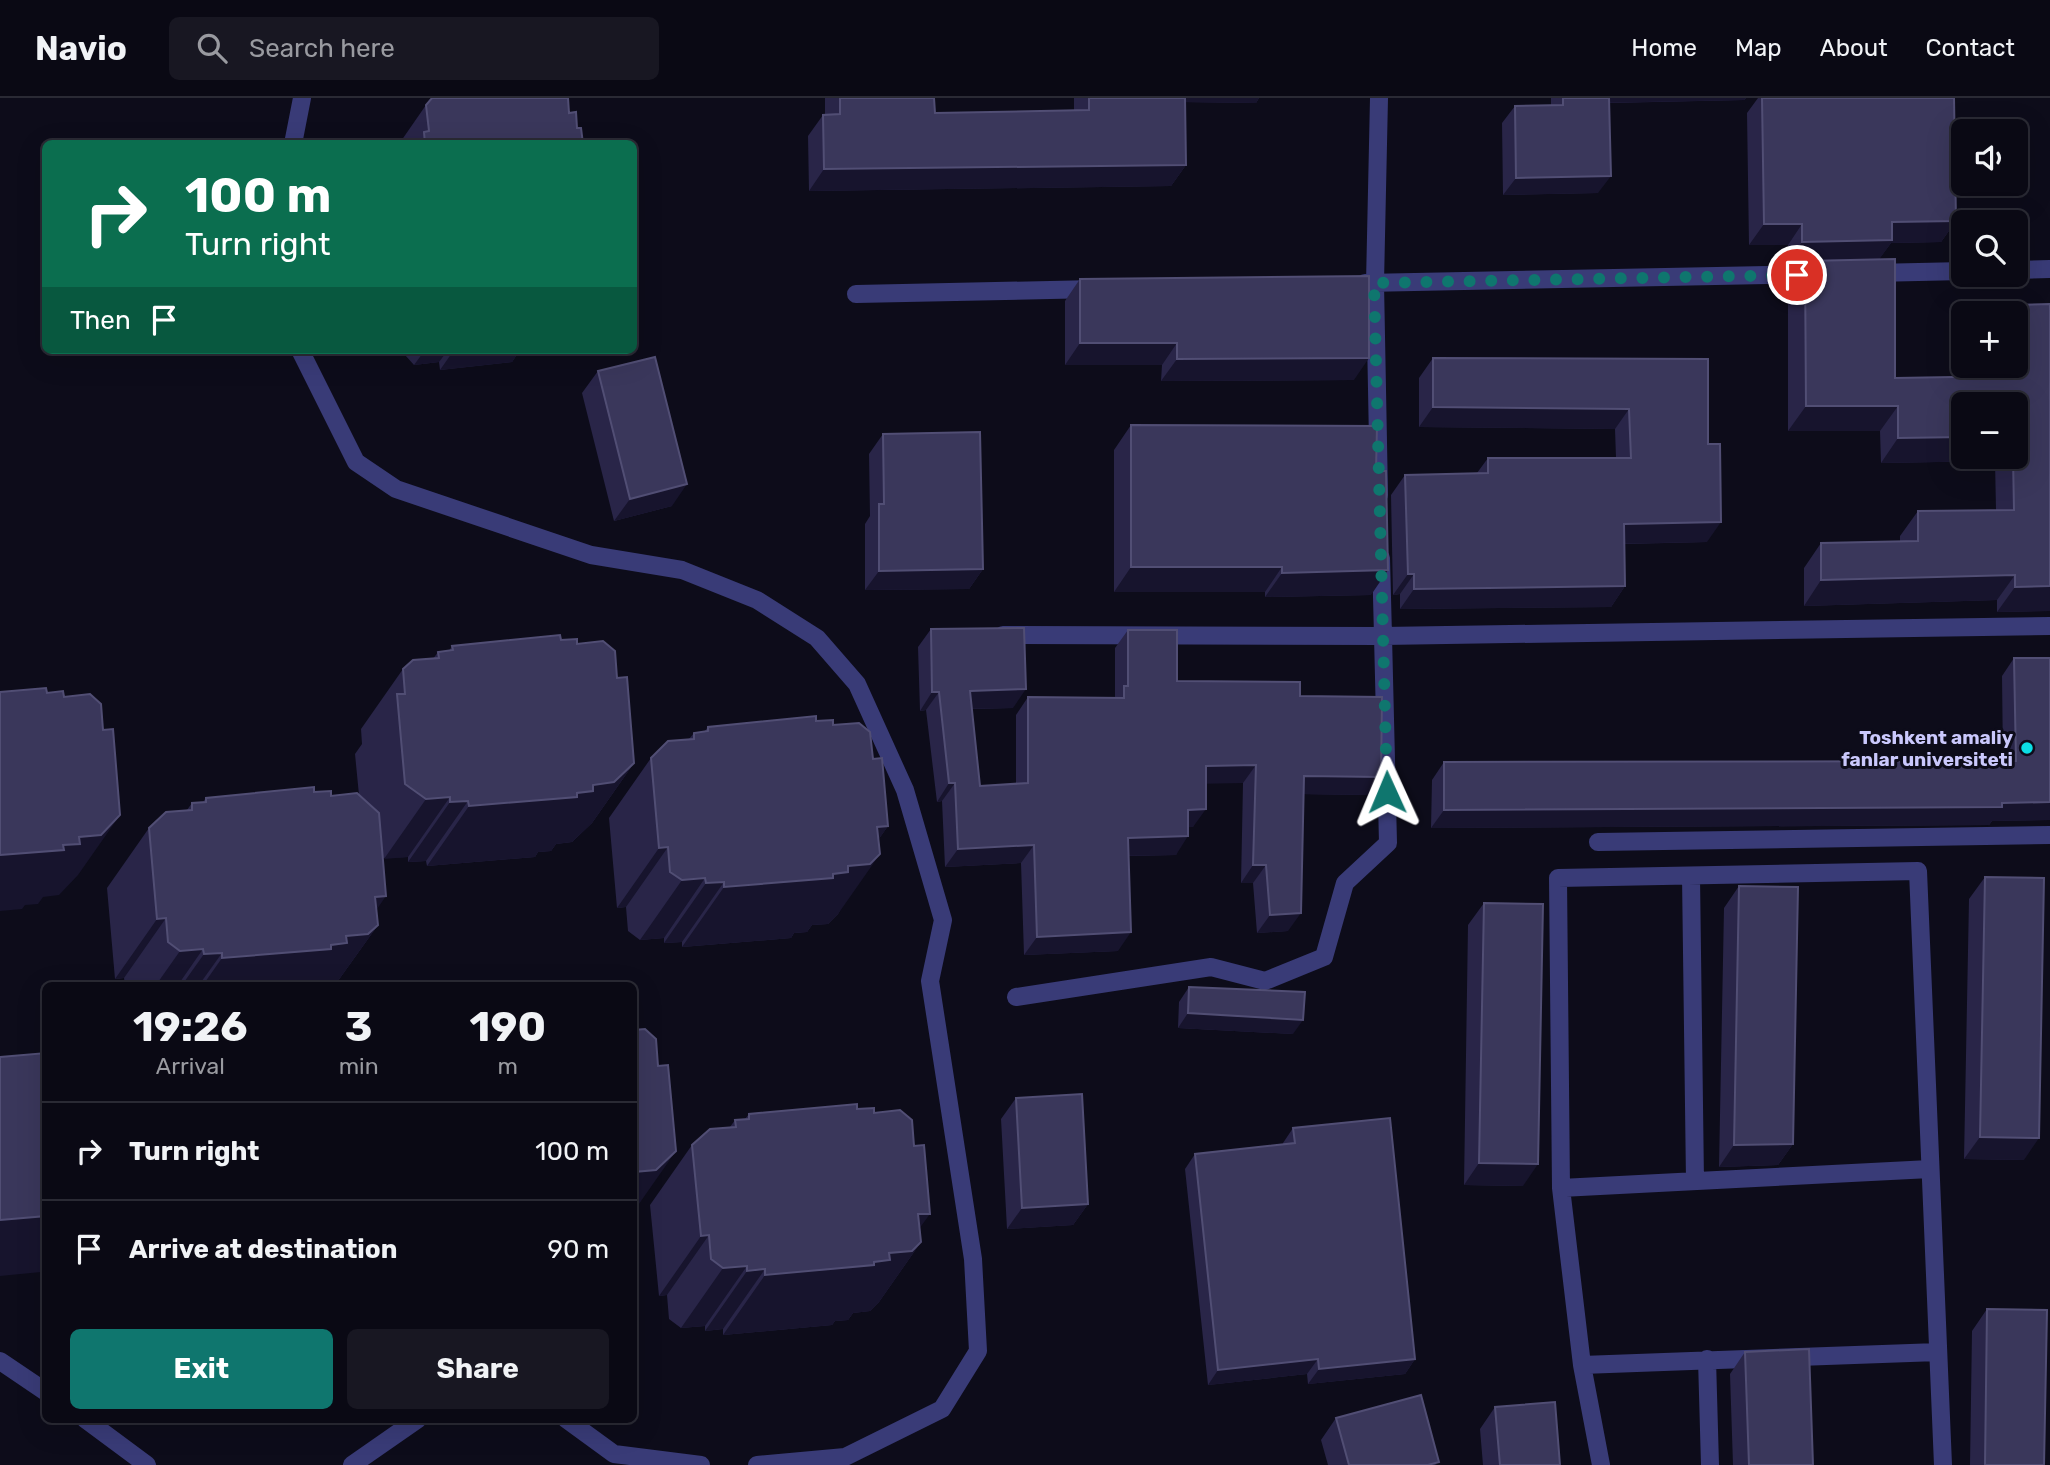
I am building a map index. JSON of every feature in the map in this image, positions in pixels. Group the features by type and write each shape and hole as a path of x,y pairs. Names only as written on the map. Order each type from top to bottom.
{"lane":[{"path":"294,140 302,98"},
{"path":"1379,98 1374,283 1380,514"},
{"path":"2028,270 2050,269"},
{"path":"1348,284 1951,271"},
{"path":"856,293 1120,288"},
{"path":"302,354 356,462 397,489 591,555 682,570 757,600 817,638 857,684 905,790 943,920 930,981 973,1259 978,1350 942,1409 845,1457 757,1465"},
{"path":"1016,997 1212,967 1265,981 1324,957 1345,883 1388,843 1381,541"},
{"path":"999,635 1383,636 2050,626"},
{"path":"1598,842 2050,835"},
{"path":"1601,1465 1582,1365 1561,1188 1558,878 1917,871 1943,1465"},
{"path":"1691,876 1695,1181"},
{"path":"1561,1188 1930,1169"},
{"path":"1582,1365 1938,1352"},
{"path":"1707,1359 1710,1465"},
{"path":"0,1361 42,1389"},
{"path":"90,1423 147,1465"},
{"path":"352,1465 412,1423"},
{"path":"571,1423 614,1454 701,1465"}],"building":[{"path":"432,98 568,98 569,113 576,112 577,128 581,128 582,140 425,140 424,132 429,131 426,105"},
{"path":"840,98 934,98 935,113 1089,110 1089,98 1185,98 1186,165 824,169 823,115 840,114"},
{"path":"1563,98 1609,98 1611,176 1516,178 1515,106 1563,105"},
{"path":"1762,98 1954,98 1954,119 1951,119 1951,196 1956,196 1956,210 1951,210 1951,221 1892,222 1892,240 1802,242 1802,224 1764,224"},
{"path":"1895,259 1895,378 2028,378 2028,305 2050,304 2050,586 2015,587 2015,575 1821,580 1821,543 1918,541 1918,511 2014,510 2013,469 2028,469 2028,392 1951,392 1951,437 1898,438 1898,406 1806,406 1805,261"},
{"path":"1369,276 1369,358 1177,359 1177,343 1080,343 1080,279"},
{"path":"655,357 687,484 630,499 598,371"},
{"path":"1433,358 1708,359 1708,444 1720,444 1721,522 1624,524 1625,586 1414,589 1414,574 1408,574 1405,475 1488,473 1488,458 1631,458 1629,409 1433,407"},
{"path":"1131,425 1377,426 1376,471 1386,471 1388,570 1282,573 1282,567 1131,567"},
{"path":"980,432 983,569 879,571 879,504 884,504 883,434"},
{"path":"1024,628 1026,689 970,691 980,786 1028,783 1028,697 1124,698 1124,686 1128,686 1128,630 1177,630 1177,681 1300,682 1300,696 1382,697 1381,777 1304,776 1301,913 1270,915 1266,865 1253,865 1256,765 1206,766 1206,809 1188,810 1188,836 1128,838 1131,932 1037,937 1034,845 958,849 955,783 949,783 939,692 932,692 931,629"},
{"path":"560,635 561,640 577,639 577,644 603,641 615,651 617,678 627,677 634,763 614,782 593,785 593,791 577,793 577,797 469,806 468,801 450,802 450,797 426,799 405,784 397,694 405,694 403,669 413,660 439,658 438,652 453,650 452,646"},
{"path":"2014,658 2050,658 2050,802 2002,803 2002,807 1444,810 1444,762 2016,761"},
{"path":"46,688 47,693 63,691 64,697 90,694 101,704 103,730 113,729 120,815 101,835 79,837 80,844 63,845 64,850 0,855 0,692"},
{"path":"816,716 816,721 833,720 833,725 859,723 870,732 873,759 882,758 888,826 877,827 880,854 870,864 848,866 848,872 833,874 833,878 724,887 724,882 706,883 705,878 682,880 670,872 668,847 659,848 651,758 668,741 694,739 694,733 708,731 708,727"},
{"path":"314,787 314,792 331,791 331,796 357,793 379,813 386,896 375,897 378,925 368,934 346,936 347,943 331,945 331,949 222,958 222,953 204,954 203,949 180,951 168,942 166,918 157,919 149,828 166,812 192,810 192,803 206,802 206,798"},
{"path":"1985,877 2044,878 2039,1138 1980,1137"},
{"path":"1739,886 1798,887 1793,1144 1734,1145"},
{"path":"1484,903 1543,904 1538,1164 1479,1163"},
{"path":"1189,987 1305,992 1303,1020 1188,1013"},
{"path":"645,1029 656,1039 658,1066 668,1065 676,1151 656,1170 637,1172 637,1030"},
{"path":"42,1053 42,1216 0,1220 0,1057"},
{"path":"1082,1094 1088,1204 1022,1208 1016,1098"},
{"path":"857,1104 857,1109 874,1108 874,1113 900,1110 912,1120 914,1146 924,1145 930,1214 918,1214 921,1242 912,1251 889,1253 890,1260 874,1262 874,1265 765,1275 765,1269 747,1271 747,1266 723,1268 711,1259 709,1235 701,1236 692,1145 710,1129 736,1127 735,1120 749,1119 749,1114"},
{"path":"1390,1118 1415,1359 1319,1369 1318,1359 1218,1370 1195,1154 1295,1143 1293,1128"},
{"path":"1987,1309 2047,1310 2044,1465 1985,1465"},
{"path":"1809,1349 1813,1465 1749,1465 1745,1352"},
{"path":"1421,1395 1439,1462 1428,1465 1349,1465 1336,1418"},
{"path":"1555,1402 1560,1465 1500,1465 1495,1407"}],"place":[{"name":"Toshkent amaliy fanlar universiteti","path":"2027,748"}],"route":[{"path":"1387,792 1374,283 1797,275"}]}
